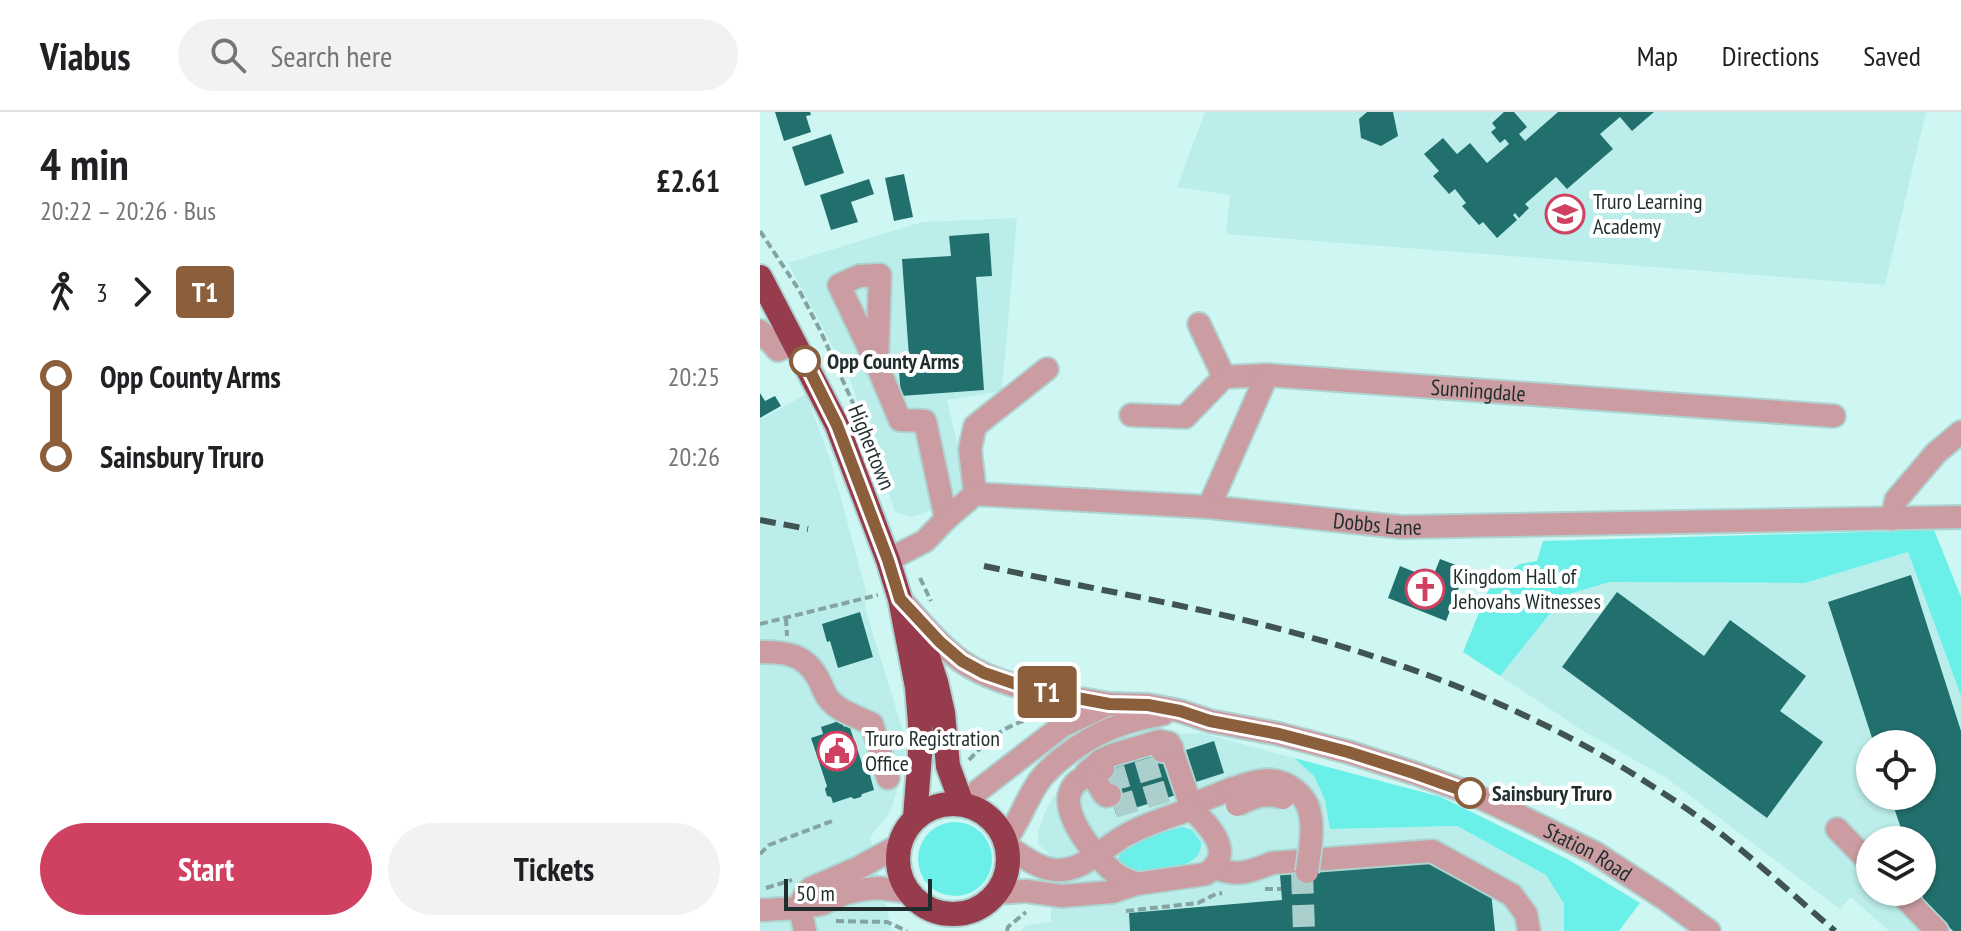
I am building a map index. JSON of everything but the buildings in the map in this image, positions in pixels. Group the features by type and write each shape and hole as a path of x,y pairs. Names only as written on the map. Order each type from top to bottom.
{"highway":[{"name":"Highertown","path":"760,277 837,425 888,560 917,687 920,754 915,818"},
{"name":"Highertown","path":"898,595 924,645 936,682 943,713 948,766 961,798"},
{"path":"982,931 992,898 1004,880 1008,865 1006,843 999,829 961,798 929,809 915,818 900,845 900,871 923,911 953,915 971,912 992,898"}],"street":[{"path":"1131,415 1185,417 1224,377 1199,324"},
{"path":"760,331 778,350 795,343"},
{"path":"877,365 900,420 925,421 946,519"},
{"path":"888,560 925,541 975,494 970,449 975,426 1047,369"},
{"path":"1209,507 1267,375"},
{"name":"Sunningdale","path":"1224,377 1267,375 1834,416"},
{"path":"1892,519 1896,500 1936,453 1961,432"},
{"name":"Dobbs Lane","path":"975,494 1209,507 1401,527 1961,517"},
{"path":"898,595 940,642 962,661 984,673 1034,690 1109,704"},
{"path":"760,652 780,652 798,657 816,674 829,700 872,724 888,778"},
{"name":"Station Road","path":"961,798 979,790 1062,726 1109,704 1148,705 1348,752 1470,793 1595,853 1709,931"},
{"name":"Station Road","path":"1006,843 1038,783 1049,769 1076,748 1092,736 1115,726 1180,711"},
{"path":"992,898 1026,891 1062,896 1112,892 1136,884 1206,874 1215,868 1219,848 1215,833 1176,776 1169,743 1159,741 1106,757 1094,766 1101,786 1071,789 1068,799 1077,826 1095,855 1120,877 1136,884"},
{"path":"1006,843 1038,865 1055,870 1072,868 1128,833 1176,776"},
{"path":"1176,776 1201,801 1234,797"},
{"path":"1211,828 1247,783 1268,780 1285,785 1301,796 1311,818 1302,873"},
{"path":"1837,829 1856,849"},
{"path":"805,931 800,908 811,888 860,867 900,845"},
{"path":"1215,868 1228,873 1248,873 1272,863 1432,851 1504,888 1526,914 1529,931"},
{"path":"760,910 822,904 846,893 879,888 923,911"},
{"path":"1913,906 1937,931"}],"path":[{"path":"760,624 898,595"},
{"path":"961,798 961,770 985,742 1013,724 1045,715"},
{"path":"760,854 769,845 832,821"},
{"path":"827,919 887,922 907,931"}],"shaded area":[{"name":"Truro Learning Academy","path":"1205,112 1926,112 1885,285 1226,234 1230,195 1177,187"},
{"path":"1017,218 1002,391 947,400 967,486 927,512 911,517 895,512 850,379 788,263 922,222"},
{"path":"806,394 831,462 866,591 865,608 904,734 906,758 891,811 870,837 892,931 760,931 760,420"},
{"path":"1934,530 1961,597 1961,696 1908,552 1805,583 1610,582 1565,595 1500,676 1463,652 1490,586 1520,564 1537,561 1543,541"},
{"path":"1908,552 1961,696 1961,931 1889,931 1861,906 1936,906 1936,826 1856,826 1856,901 1851,897 1840,909 1668,779 1585,732 1500,676 1565,595 1610,582 1805,583"},
{"path":"1202,733 1294,758 1314,776 1325,800 1331,829 1457,826 1546,875 1564,904 1564,931 1021,931 1026,925 1051,922 1051,855 1038,844 1038,832 1047,807 1067,776 1110,749 1152,735"},
{"path":"1294,758 1441,797 1569,860 1640,903 1619,931 1564,931 1564,904 1546,875 1457,826 1330,829 1325,800 1314,776"},
{"path":"948,822 962,822 976,828 986,838 992,859 990,873 976,890 962,896 948,896 934,890 924,880 918,866 918,852 924,838 934,828"},
{"path":"1182,827 1192,830 1201,842 1194,859 1163,869 1130,871 1122,867 1118,859 1122,850 1156,834"}],"tunnel":[{"path":"1106,782 1167,764"},
{"path":"1114,807 1174,789"},
{"path":"1302,872 1304,931"}],"railway":[{"path":"760,520 808,529"},
{"path":"984,566 1240,619 1347,648 1452,684 1553,729 1649,784 1729,840 1835,931"}],"bus line":[{"name":"T1","path":"805,361 837,425 900,599 962,661 1006,682 1034,690 1109,704 1148,705 1279,734 1348,752 1470,793"}],"place":[{"name":"Truro Learning Academy","path":"1565,214"},
{"name":"Opp County Arms","path":"805,361"},
{"name":"Kingdom Hall of Jehovahs Witnesses","path":"1425,589"},
{"name":"Truro Registration Office","path":"837,751"},
{"name":"Sainsbury Truro","path":"1470,793"}]}
